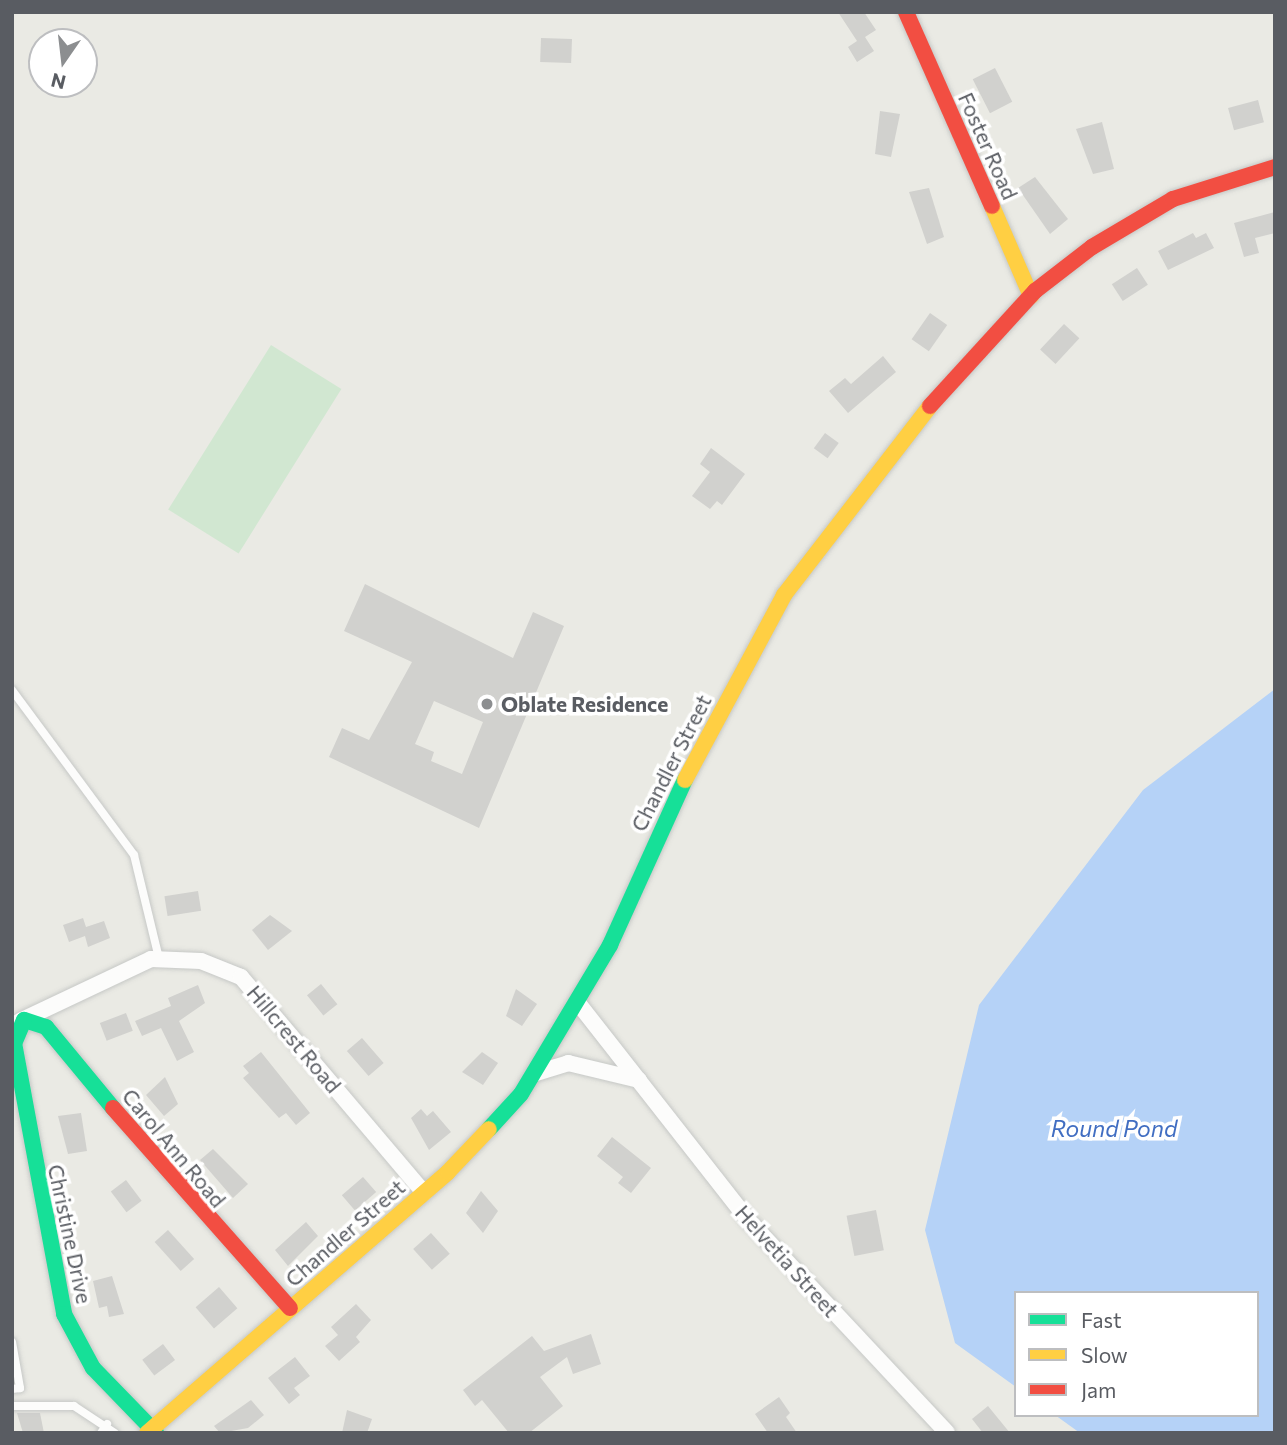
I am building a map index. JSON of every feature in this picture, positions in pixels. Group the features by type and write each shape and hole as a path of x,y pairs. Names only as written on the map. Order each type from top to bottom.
{"main road":[{"name":"Foster Road","path":"906,12 1031,296"},
{"name":"Chandler Street","path":"152,1431 424,1193 501,1118 536,1073 578,1003 670,808 791,583 892,451 1031,296 1148,212 1206,186 1275,167"},
{"name":"Carol Ann Road","path":"18,1021 46,1027 215,1230 290,1308"},
{"name":"Christine Drive","path":"18,1021 14,1043 64,1314 93,1368 152,1431"}],"street":[{"name":"Hillcrest Road","path":"18,1021 109,975 159,958 201,961 242,977 424,1193"},
{"name":"Helvetia Street","path":"578,1003 785,1262 947,1433"},
{"path":"536,1073 568,1063 639,1080"}],"lane":[{"path":"12,690 134,855 159,958"},
{"path":"12,1342 20,1388 12,1390"},
{"path":"12,1406 74,1406 107,1424 115,1433"},
{"path":"101,1433 107,1424"}],"green space":[{"path":"271,345 341,389 239,554 168,510"}],"water":[{"name":"Round Pond","path":"1275,689 1275,1433 1080,1433 1058,1417 1259,1417 1259,1291 1014,1291 1014,1386 955,1343 925,1230 979,1005 1143,790"}],"building":[{"path":"838,12 864,12 876,30 865,37 874,51 857,62 848,47 857,41"},
{"path":"541,38 572,39 571,63 540,62"},
{"path":"995,68 1012,102 990,113 973,79"},
{"path":"1258,100 1264,122 1234,130 1228,108"},
{"path":"880,111 900,114 891,157 875,154"},
{"path":"1102,122 1114,169 1093,174 1076,129"},
{"path":"1035,177 1068,219 1050,234 1018,188"},
{"path":"929,188 944,237 927,244 909,192"},
{"path":"1275,212 1275,233 1255,238 1259,253 1244,257 1234,223"},
{"path":"1193,233 1196,238 1206,233 1214,248 1168,270 1158,251"},
{"path":"1137,268 1148,285 1123,301 1112,284"},
{"path":"930,313 947,325 929,351 912,339"},
{"path":"1064,324 1079,338 1055,364 1040,350"},
{"path":"883,356 896,372 848,413 829,391 845,378 851,384"},
{"path":"825,433 839,443 828,458 814,448"},
{"path":"711,448 745,474 722,505 717,501 710,509 692,496 710,472 700,464"},
{"name":"Oblate Residence","path":"365,584 513,658 533,612 564,626 479,828 329,757 342,728 369,740 412,662 344,631","holes":["434,701 483,722 462,774 431,761 434,752 415,744"]},
{"path":"198,891 201,911 168,916 164,896"},
{"path":"270,915 292,931 268,950 252,930"},
{"path":"83,918 86,927 104,921 110,938 88,947 85,936 69,942 63,925"},
{"path":"321,984 337,1004 323,1016 307,995"},
{"path":"198,985 205,1003 179,1021 194,1052 177,1061 161,1028 142,1036 135,1021 171,1006 168,998"},
{"path":"516,989 537,1004 522,1026 506,1016"},
{"path":"126,1013 133,1031 107,1041 100,1023"},
{"path":"362,1038 384,1063 369,1076 347,1051"},
{"path":"261,1052 310,1113 296,1125 286,1113 279,1118 243,1078 249,1073 243,1066"},
{"path":"482,1052 498,1063 483,1085 462,1072"},
{"path":"165,1077 178,1104 164,1116 146,1095"},
{"path":"421,1109 427,1116 433,1111 451,1132 429,1150 411,1118"},
{"path":"81,1113 87,1151 68,1154 58,1116"},
{"path":"612,1137 651,1168 631,1193 618,1183 623,1177 597,1156"},
{"path":"213,1149 248,1184 233,1198 200,1160"},
{"path":"363,1177 376,1192 355,1210 342,1195"},
{"path":"126,1180 142,1201 126,1212 111,1191"},
{"path":"481,1191 498,1211 483,1233 466,1213"},
{"path":"876,1210 884,1250 854,1256 847,1216"},
{"path":"306,1222 318,1236 288,1266 275,1250"},
{"path":"168,1230 194,1259 181,1271 155,1242"},
{"path":"431,1233 450,1254 432,1270 413,1249"},
{"path":"112,1276 124,1314 109,1317 107,1306 99,1308 93,1281"},
{"path":"219,1287 237,1308 214,1328 196,1307"},
{"path":"356,1304 371,1320 356,1337 360,1342 339,1361 325,1346 338,1335 331,1327"},
{"path":"591,1334 601,1364 573,1374 567,1357 540,1377 563,1406 529,1433 509,1433 482,1400 475,1406 463,1390 532,1336 544,1351"},
{"path":"163,1344 175,1360 154,1376 142,1360"},
{"path":"295,1357 310,1376 294,1388 300,1395 289,1404 268,1378"},
{"path":"779,1397 790,1413 786,1417 797,1433 768,1433 755,1414"},
{"path":"251,1400 264,1415 248,1428 220,1433 214,1426"},
{"path":"988,1406 1010,1433 983,1433 972,1419"},
{"path":"347,1410 372,1419 367,1433 342,1433"},
{"path":"17,1413 40,1413 44,1433 23,1433"}],"traffic: fast":[{"path":"489,1129 521,1094 610,945 685,780"},
{"path":"113,1108 46,1027 24,1020 14,1043 64,1314 93,1368 156,1433"}],"traffic: slow":[{"path":"992,206 1031,296"},
{"path":"685,780 784,595 930,406"},
{"path":"147,1433 448,1172 489,1129"}],"traffic: jam":[{"path":"906,12 992,206"},
{"path":"930,406 1035,291 1092,247 1173,199 1275,167"},
{"path":"113,1108 290,1308"}],"place":[{"name":"Oblate Residence","path":"487,704"}]}
